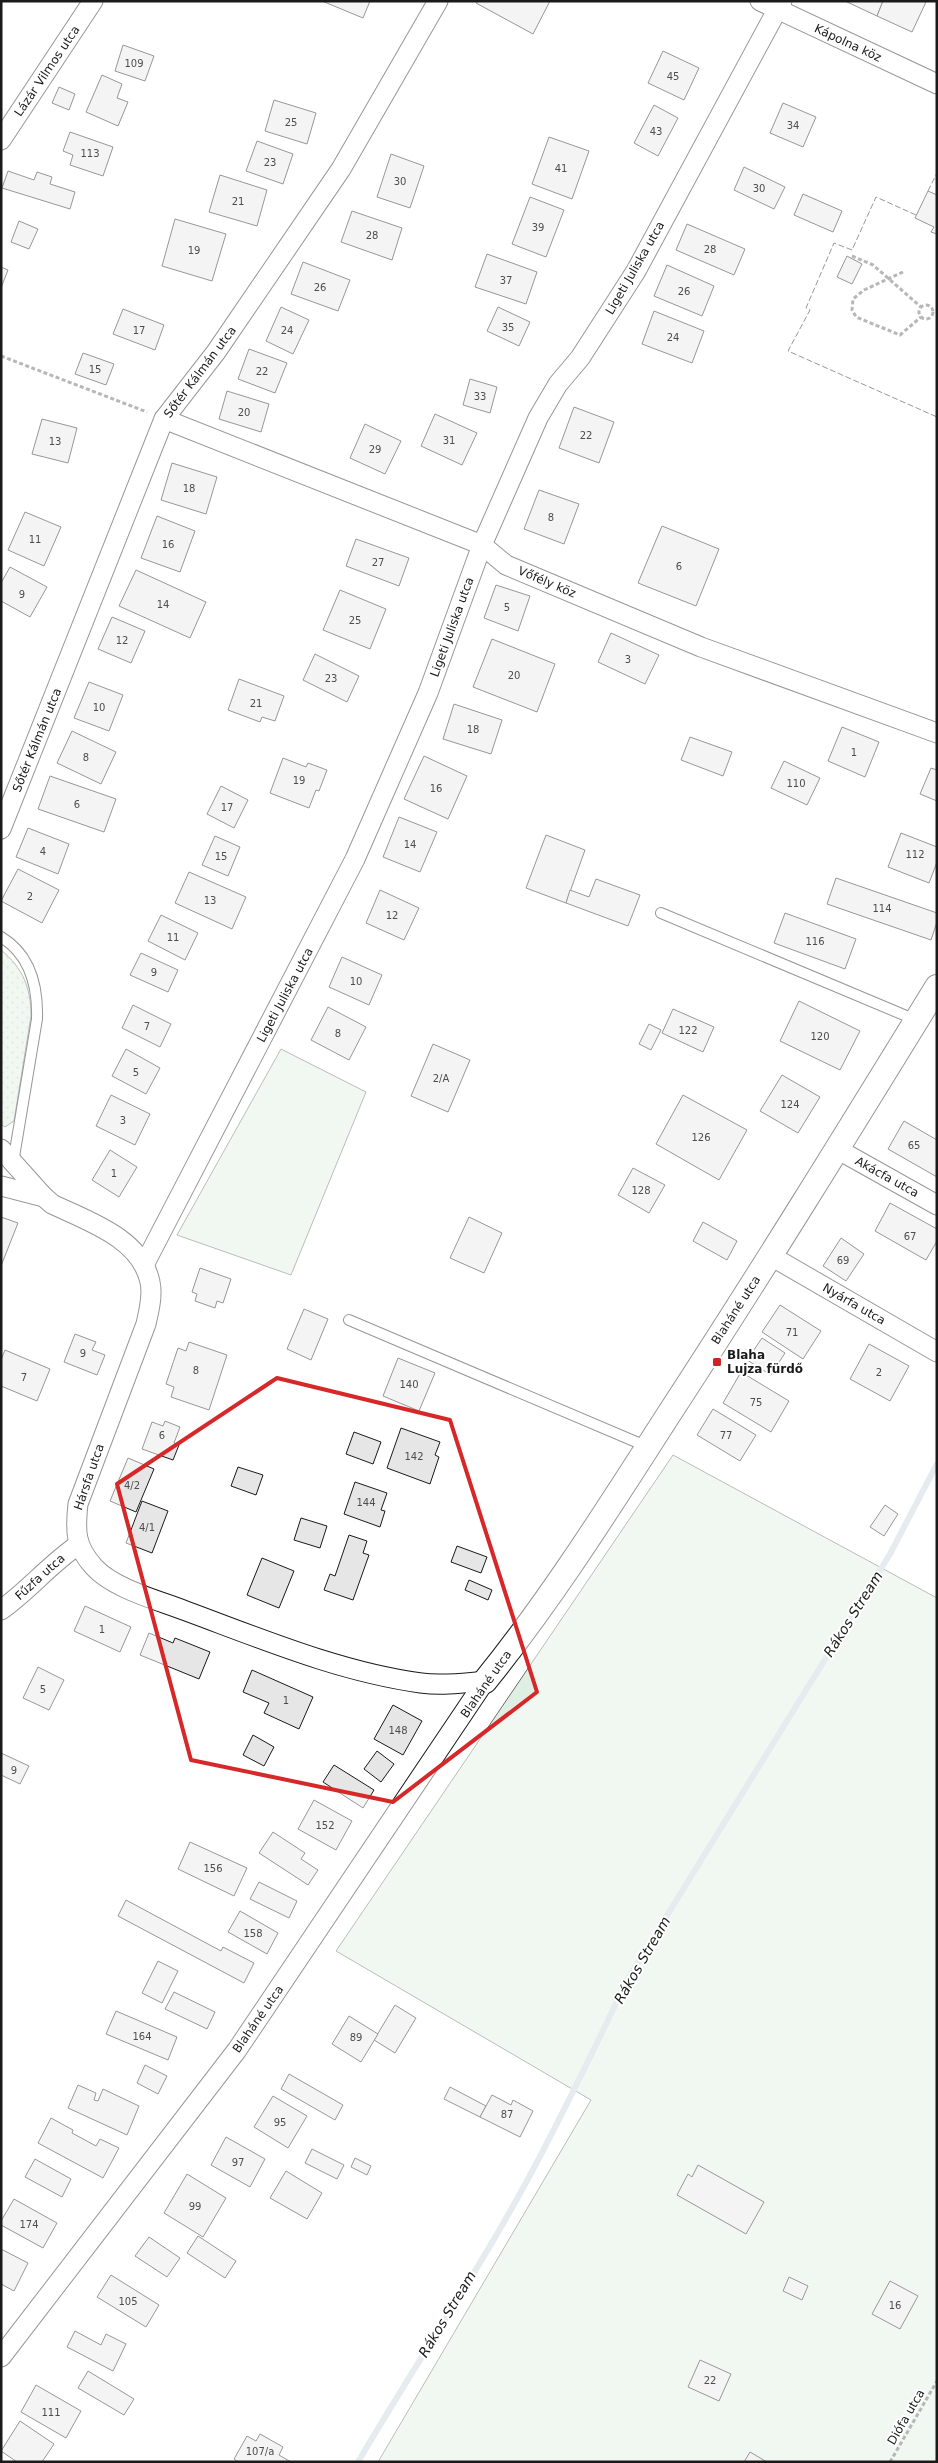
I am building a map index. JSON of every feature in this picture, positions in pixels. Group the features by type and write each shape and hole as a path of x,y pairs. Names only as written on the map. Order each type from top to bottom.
{"street":[{"name":"Lázár Vilmos utca","path":"1,140 94,1"},
{"name":"Sőtér Kálmán utca","path":"1,829 164,419 216,352 342,169 438,1"},
{"name":"Kápolna köz","path":"760,1 780,6 937,84"},
{"name":"Ligeti Juliska utca","path":"144,1265 355,860 428,693 482,545 523,448 538,418 558,384 580,358 636,271 780,6"},
{"name":"Vőfély köz","path":"164,419 482,545 506,565 701,647 937,733"},
{"name":"Blaháné utca","path":"1,2357 237,2050 485,1681 524,1632 648,1447 771,1256 937,987"},
{"path":"1,1149 44,1197"},
{"name":"Akácfa utca","path":"837,1149 937,1205"},
{"name":"Hársfa utca","path":"1,1186 44,1197 52,1204 116,1236 131,1248 144,1265 151,1283 151,1301 146,1324 78,1504 76,1524 78,1545"},
{"name":"Nyárfa utca","path":"771,1256 937,1352"},
{"path":"78,1545 94,1568 118,1583 276,1645 342,1666 423,1684 485,1681"},
{"name":"Fűzfa utca","path":"1,1610 23,1594 46,1570 78,1545"}],"lane":[{"path":"661,913 916,1020"},
{"path":"1,937 10,943 22,956 30,970 37,995 37,1019 13,1164"},
{"path":"349,1320 648,1447"}],"path":[{"path":"852,256 873,265 921,307"},
{"path":"903,272 856,295 852,306 855,316 900,335 921,317"},
{"path":"931,308 937,304"},
{"path":"921,307 926,305 931,308"},
{"path":"921,307 919,311 921,317"},
{"path":"931,308 932,315"},
{"path":"921,317 926,319 932,315"},
{"path":"932,315 937,318"},
{"path":"1,356 164,419"},
{"name":"Diófa utca","path":"890,2462 937,2382"}],"highlighted area":[{"path":"277,1378 450,1420 537,1692 393,1802 191,1760 117,1484"}],"green space":[{"path":"1,950 20,971 27,988 31,1006 14,1121 5,1127 1,1124"},
{"path":"281,1049 366,1092 291,1275 177,1235"},
{"path":"673,1455 937,1598 937,2462 378,2462 591,2100 336,1951"}],"building":[{"path":"322,1 370,1 363,18"},
{"path":"477,1 550,1 533,34 476,3"},
{"path":"845,1 883,1 877,16"},
{"path":"883,1 926,2 912,32 877,16"},
{"path":"123,45 154,56 145,81 115,71"},
{"path":"663,51 699,68 684,100 648,83"},
{"path":"102,75 122,84 117,98 128,102 118,126 86,112"},
{"path":"59,87 75,94 69,110 52,103"},
{"path":"274,100 316,113 307,144 265,131"},
{"path":"783,103 816,117 803,147 770,133"},
{"path":"654,105 678,118 658,156 634,143"},
{"path":"70,132 113,147 103,176 70,165 73,155 63,151"},
{"path":"549,137 589,151 572,199 532,184"},
{"path":"257,141 293,154 283,184 246,171"},
{"path":"391,154 424,166 410,208 377,197"},
{"path":"744,167 785,187 774,209 734,190"},
{"path":"8,171 34,180 37,172 52,177 50,184 75,192 70,209 2,188"},
{"path":"220,175 267,190 257,226 209,212"},
{"path":"928,191 937,195 937,234 931,232 934,227 915,218"},
{"path":"803,194 842,211 833,232 794,215"},
{"path":"530,197 564,210 546,257 512,244"},
{"path":"352,211 402,228 392,260 341,242"},
{"path":"175,219 226,234 212,281 162,266"},
{"path":"19,221 38,229 29,249 11,242"},
{"path":"687,224 745,249 734,275 676,250"},
{"path":"487,254 537,272 526,304 475,287"},
{"path":"847,256 862,264 852,284 837,277"},
{"path":"303,262 350,280 338,311 291,294"},
{"path":"667,265 714,286 702,316 654,296"},
{"path":"1,267 8,270 1,288"},
{"path":"281,307 309,320 293,354 266,341"},
{"path":"498,307 530,322 519,346 487,331"},
{"path":"123,309 164,325 155,350 113,334"},
{"path":"654,311 704,331 692,363 642,344"},
{"path":"249,349 287,363 275,393 238,379"},
{"path":"83,353 114,364 106,385 75,374"},
{"path":"470,379 497,387 490,413 463,405"},
{"path":"227,391 269,404 261,432 219,419"},
{"path":"574,407 614,422 599,463 559,448"},
{"path":"435,414 477,433 462,465 421,446"},
{"path":"42,419 77,428 68,463 32,454"},
{"path":"365,424 401,441 385,474 350,458"},
{"path":"172,463 217,477 206,514 161,500"},
{"path":"539,490 579,504 564,544 524,529"},
{"path":"25,512 61,527 44,566 8,550"},
{"path":"157,516 195,531 180,572 141,558"},
{"path":"662,526 719,549 696,606 638,583"},
{"path":"356,539 409,558 399,586 346,566"},
{"path":"10,567 47,587 30,617 1,601 1,583"},
{"path":"136,570 206,602 190,638 119,606"},
{"path":"496,585 530,596 518,631 484,618"},
{"path":"340,590 386,609 370,649 323,630"},
{"path":"112,617 145,631 131,663 98,649"},
{"path":"611,633 659,655 645,684 598,662"},
{"path":"492,639 555,664 537,712 473,687"},
{"path":"315,654 359,676 347,702 303,680"},
{"path":"239,679 284,696 275,721 262,717 260,722 228,710"},
{"path":"89,682 123,695 109,731 74,718"},
{"path":"454,704 502,720 491,754 443,739"},
{"path":"842,727 879,742 865,777 828,761"},
{"path":"72,731 116,752 101,784 57,763"},
{"path":"690,737 732,752 723,776 681,760"},
{"path":"424,756 467,776 448,819 404,799"},
{"path":"283,758 306,767 308,763 327,770 319,791 316,790 309,808 270,793"},
{"path":"784,761 820,778 807,805 771,788"},
{"path":"931,768 937,770 937,801 920,794"},
{"path":"50,776 116,799 104,832 38,809"},
{"path":"221,786 248,800 234,828 207,814"},
{"path":"399,817 437,832 420,872 383,857"},
{"path":"28,828 69,844 58,874 16,857"},
{"path":"901,833 937,847 937,862 929,883 888,867"},
{"path":"546,835 585,850 566,903 526,888"},
{"path":"215,836 240,847 228,876 202,865"},
{"path":"18,869 59,890 42,923 1,901"},
{"path":"189,872 246,897 232,929 175,903"},
{"path":"836,878 937,913 937,922 931,940 827,904"},
{"path":"596,879 640,895 628,926 566,903 570,890 589,897"},
{"path":"380,890 419,908 404,940 366,923"},
{"path":"785,913 856,939 845,969 774,943"},
{"path":"161,915 198,933 185,960 148,941"},
{"path":"141,953 178,970 168,992 130,975"},
{"path":"342,957 382,975 369,1005 329,987"},
{"path":"799,1001 860,1031 840,1070 780,1041"},
{"path":"133,1005 171,1024 160,1047 122,1028"},
{"path":"328,1007 366,1027 349,1060 311,1040"},
{"path":"673,1009 714,1027 703,1052 662,1033"},
{"path":"649,1024 661,1030 651,1050 639,1044"},
{"path":"433,1044 470,1060 448,1112 411,1096"},
{"path":"126,1049 160,1068 146,1094 112,1076"},
{"path":"782,1075 820,1097 798,1133 760,1111"},
{"path":"111,1095 150,1114 135,1145 96,1126"},
{"path":"683,1095 747,1130 719,1180 656,1144"},
{"path":"904,1121 937,1140 937,1177 888,1149"},
{"path":"110,1150 137,1167 119,1197 92,1180"},
{"path":"633,1168 665,1185 649,1213 618,1195"},
{"path":"890,1203 937,1229 937,1241 926,1260 875,1231"},
{"path":"1,1217 18,1223 1,1266"},
{"path":"469,1217 502,1233 484,1273 450,1258"},
{"path":"703,1222 737,1241 727,1260 693,1241"},
{"path":"841,1238 864,1254 846,1281 823,1266"},
{"path":"200,1268 231,1279 223,1303 217,1301 215,1308 195,1301 197,1294 192,1292"},
{"path":"780,1305 821,1331 803,1359 762,1332"},
{"path":"304,1309 328,1319 311,1360 287,1349"},
{"path":"75,1334 96,1342 92,1350 105,1355 97,1375 64,1362"},
{"path":"762,1338 785,1353 771,1375 747,1360"},
{"path":"189,1342 227,1355 209,1410 171,1397 174,1387 166,1384 178,1348 186,1351"},
{"path":"869,1344 909,1366 890,1401 850,1379"},
{"path":"5,1350 50,1369 37,1401 1,1386 1,1360"},
{"path":"398,1358 435,1373 419,1411 383,1396"},
{"path":"741,1372 789,1401 771,1432 723,1403"},
{"path":"713,1409 756,1435 740,1461 697,1435"},
{"path":"165,1421 180,1427 174,1443 179,1445 173,1460 142,1449 152,1422 163,1426"},
{"path":"401,1428 440,1442 435,1455 439,1457 430,1484 387,1468"},
{"path":"354,1432 381,1442 373,1464 346,1454"},
{"path":"128,1458 154,1469 136,1512 110,1501"},
{"path":"238,1467 263,1475 256,1495 231,1486"},
{"path":"355,1482 387,1493 381,1510 385,1511 380,1527 344,1514"},
{"path":"142,1501 168,1511 152,1553 126,1543"},
{"path":"885,1505 898,1514 884,1536 870,1527"},
{"path":"301,1518 327,1526 320,1548 294,1540"},
{"path":"349,1535 367,1541 363,1553 369,1555 353,1600 324,1590 330,1574 335,1576"},
{"path":"457,1546 487,1557 481,1573 451,1562"},
{"path":"262,1558 294,1571 279,1608 247,1595"},
{"path":"469,1580 492,1590 488,1600 465,1590"},
{"path":"85,1606 131,1627 120,1652 74,1631"},
{"path":"149,1633 173,1643 175,1638 210,1652 199,1679 140,1655"},
{"path":"38,1667 64,1680 49,1710 23,1698"},
{"path":"252,1670 313,1697 299,1729 264,1713 269,1703 243,1692"},
{"path":"393,1705 422,1721 403,1755 374,1739"},
{"path":"253,1735 274,1747 264,1766 243,1755"},
{"path":"377,1751 394,1764 381,1782 364,1769"},
{"path":"1,1753 29,1766 20,1784 1,1775"},
{"path":"334,1765 374,1790 363,1808 323,1782"},
{"path":"314,1800 352,1821 336,1850 298,1829"},
{"path":"273,1832 305,1853 301,1859 318,1870 308,1885 259,1853"},
{"path":"190,1842 247,1868 234,1896 178,1869"},
{"path":"259,1882 297,1901 289,1918 250,1899"},
{"path":"126,1900 221,1951 223,1947 254,1963 244,1983 118,1916"},
{"path":"240,1911 278,1933 267,1954 228,1932"},
{"path":"158,1961 178,1971 162,2003 142,1993"},
{"path":"174,1992 215,2012 207,2029 165,2009"},
{"path":"395,2005 416,2018 395,2053 374,2040"},
{"path":"116,2011 177,2037 168,2060 106,2034"},
{"path":"349,2016 378,2034 361,2062 332,2044"},
{"path":"145,2065 167,2076 158,2094 137,2083"},
{"path":"289,2074 343,2105 335,2120 281,2089"},
{"path":"78,2085 96,2093 94,2100 98,2101 103,2089 139,2106 127,2135 68,2108"},
{"path":"450,2087 486,2106 480,2117 444,2099"},
{"path":"492,2095 511,2105 513,2100 533,2111 520,2137 480,2117"},
{"path":"273,2096 307,2116 288,2148 254,2127"},
{"path":"51,2118 73,2130 72,2133 96,2146 100,2139 119,2148 103,2178 38,2143"},
{"path":"226,2137 265,2159 250,2187 211,2165"},
{"path":"312,2149 344,2165 337,2179 305,2163"},
{"path":"355,2158 371,2166 367,2175 351,2167"},
{"path":"35,2159 71,2179 62,2197 25,2177"},
{"path":"698,2165 764,2202 746,2234 677,2195 688,2174 692,2177"},
{"path":"286,2171 322,2193 307,2219 270,2198"},
{"path":"187,2174 226,2198 203,2237 164,2213"},
{"path":"14,2199 57,2223 43,2248 1,2225 1,2221"},
{"path":"198,2236 236,2261 225,2278 187,2253"},
{"path":"149,2237 180,2258 167,2277 135,2256"},
{"path":"1,2249 28,2263 14,2291 1,2284"},
{"path":"111,2275 159,2305 146,2327 97,2297"},
{"path":"789,2277 808,2286 802,2300 783,2291"},
{"path":"890,2281 918,2296 900,2329 872,2314"},
{"path":"75,2331 101,2345 106,2334 126,2344 113,2371 67,2347"},
{"path":"700,2360 731,2374 719,2401 688,2387"},
{"path":"88,2371 134,2399 124,2415 78,2388"},
{"path":"36,2385 81,2411 66,2438 21,2412"},
{"path":"20,2421 54,2444 42,2462 17,2462 1,2451"},
{"path":"260,2434 283,2447 279,2455 291,2462 238,2462 234,2459 247,2436 256,2441"},
{"path":"750,2452 767,2462 744,2462"}],"waterway":[{"name":"Rákos Stream","path":"358,2462 509,2213 555,2127 629,1977 890,1554 937,1464"}],"fence":[{"path":"928,191 937,173"},
{"path":"916,215 876,197 852,250 834,243 806,308 810,310 788,351 937,417"}],"place":[{"name":"Blaha Lujza fürdő","path":"717,1362"}]}
